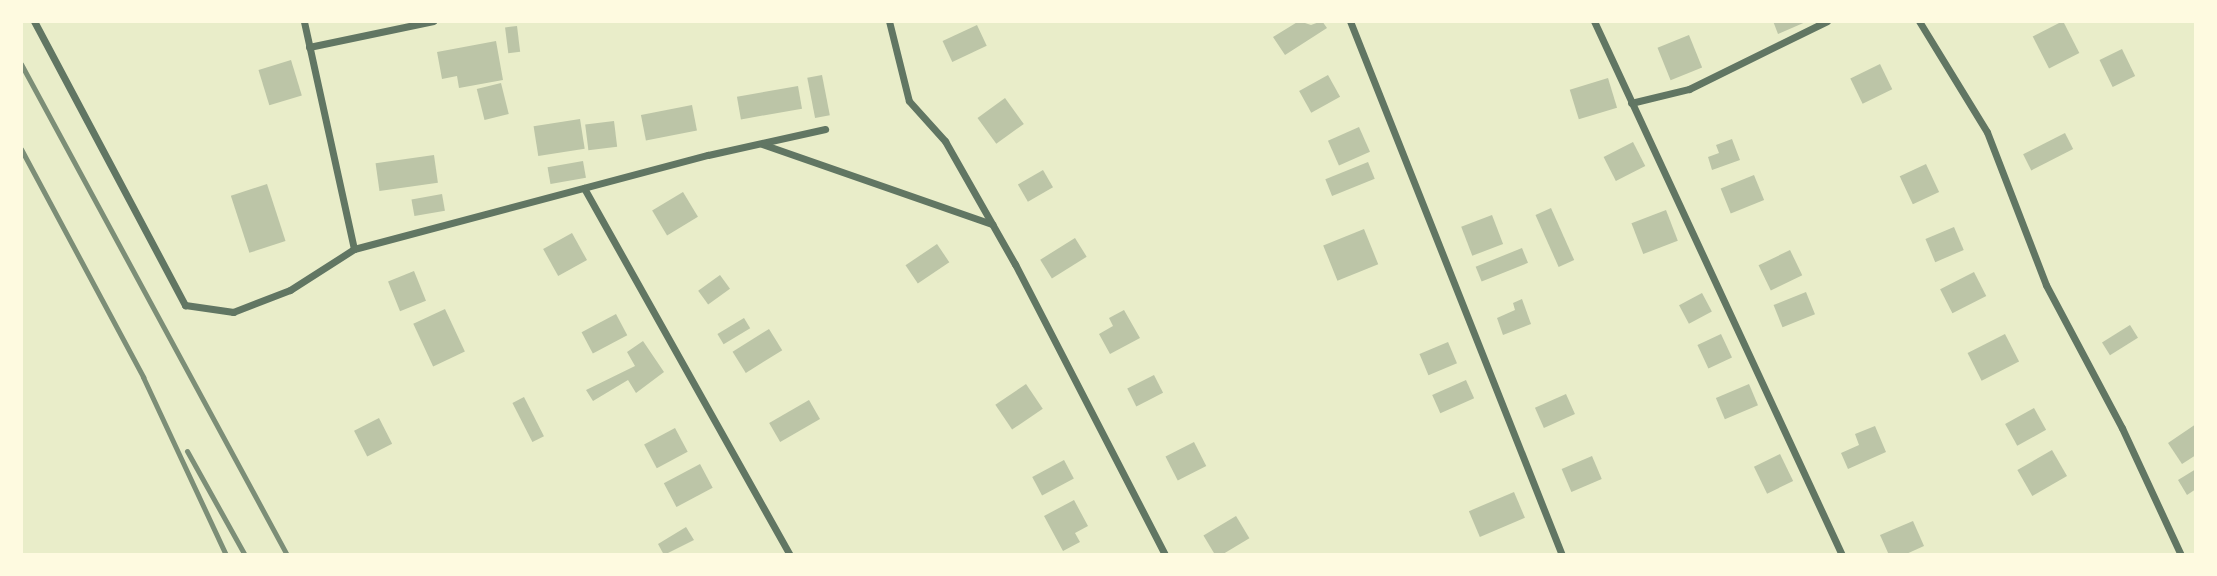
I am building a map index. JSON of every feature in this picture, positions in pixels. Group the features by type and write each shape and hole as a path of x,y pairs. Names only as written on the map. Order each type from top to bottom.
{"street":[{"path":"34,21 185,305 233,312 262,303 354,249 760,143 825,129"},
{"path":"304,21 354,249"},
{"path":"309,47 433,21"},
{"path":"889,21 909,101 945,141 993,224 1165,555"},
{"path":"1350,21 1562,555"},
{"path":"1594,21 1842,555"},
{"path":"1631,103 1689,89 1827,21"},
{"path":"1919,21 1987,132 2046,285 2122,428 2182,555"},
{"path":"760,143 993,224"},
{"path":"584,188 790,555"}],"building":[{"path":"1299,21 1311,25 1322,21 1327,28 1285,55 1273,37"},
{"path":"1773,21 1808,21 1778,34"},
{"path":"2063,21 2079,53 2049,69 2033,36"},
{"path":"977,25 987,46 952,62 943,41"},
{"path":"517,26 520,52 508,53 505,27"},
{"path":"1689,35 1702,67 1671,80 1657,48"},
{"path":"496,41 503,80 459,88 457,76 442,79 437,52"},
{"path":"2122,49 2135,76 2113,87 2100,60"},
{"path":"291,60 302,95 269,105 258,70"},
{"path":"1880,64 1892,89 1863,104 1850,78"},
{"path":"822,75 830,115 815,118 807,78"},
{"path":"1328,75 1340,97 1311,113 1299,91"},
{"path":"1608,78 1617,108 1579,119 1570,90"},
{"path":"501,83 509,114 484,120 477,89"},
{"path":"798,86 802,109 741,119 737,97"},
{"path":"1005,98 1024,124 996,144 977,118"},
{"path":"692,105 697,131 646,140 641,115"},
{"path":"580,119 585,149 538,156 534,126"},
{"path":"614,121 617,147 588,150 585,125"},
{"path":"1359,127 1370,152 1339,165 1328,141"},
{"path":"2065,133 2073,149 2031,170 2023,154"},
{"path":"1732,139 1740,160 1712,170 1708,157 1719,153 1716,145"},
{"path":"1633,142 1645,166 1616,181 1604,157"},
{"path":"434,155 438,183 379,191 376,163"},
{"path":"583,161 586,178 550,184 548,167"},
{"path":"1368,162 1375,179 1332,196 1325,179"},
{"path":"1926,164 1939,192 1913,204 1900,176"},
{"path":"1043,170 1053,187 1028,202 1018,184"},
{"path":"1754,175 1764,200 1731,214 1721,188"},
{"path":"267,184 286,241 249,253 231,196"},
{"path":"683,192 698,217 667,235 652,211"},
{"path":"442,194 445,211 414,216 411,199"},
{"path":"1551,208 1574,260 1559,267 1535,215"},
{"path":"1666,210 1678,241 1643,254 1631,223"},
{"path":"1492,215 1503,244 1472,256 1461,227"},
{"path":"1954,227 1964,250 1935,262 1925,239"},
{"path":"1364,229 1378,264 1337,281 1323,245"},
{"path":"572,233 587,260 558,276 543,249"},
{"path":"1075,238 1087,257 1052,278 1040,260"},
{"path":"937,244 949,262 918,283 905,265"},
{"path":"1522,248 1528,263 1482,282 1476,267"},
{"path":"1790,250 1802,275 1771,291 1759,265"},
{"path":"414,271 426,301 400,311 388,281"},
{"path":"1974,272 1986,296 1952,313 1940,289"},
{"path":"720,275 730,289 708,305 698,291"},
{"path":"1806,292 1815,314 1783,327 1774,305"},
{"path":"1702,293 1712,312 1689,324 1679,305"},
{"path":"1522,299 1531,324 1503,335 1497,318 1515,310 1513,303"},
{"path":"445,309 465,352 433,366 413,324"},
{"path":"1124,310 1140,338 1110,354 1099,334 1113,326 1109,318"},
{"path":"616,314 627,335 593,354 582,332"},
{"path":"744,318 750,328 724,344 717,334"},
{"path":"2130,325 2138,338 2110,355 2102,342"},
{"path":"769,329 782,350 746,373 733,352"},
{"path":"1721,334 1732,358 1708,369 1697,345"},
{"path":"2005,334 2019,362 1982,381 1968,353"},
{"path":"643,341 664,372 636,393 628,380 593,401 586,390 635,366 627,352"},
{"path":"1448,342 1457,363 1428,375 1419,354"},
{"path":"1154,375 1163,393 1136,406 1127,389"},
{"path":"1466,380 1474,398 1440,413 1432,395"},
{"path":"1026,384 1043,409 1012,430 995,405"},
{"path":"1749,384 1758,405 1725,419 1716,398"},
{"path":"1566,394 1575,414 1544,428 1535,408"},
{"path":"524,397 544,436 532,442 512,403"},
{"path":"809,400 820,419 780,442 769,423"},
{"path":"2034,408 2046,430 2017,446 2005,424"},
{"path":"379,418 392,444 367,457 354,431"},
{"path":"2196,424 2196,455 2182,464 2168,443"},
{"path":"1875,426 1886,452 1848,469 1841,453 1859,445 1855,434"},
{"path":"675,428 688,452 657,468 644,444"},
{"path":"1194,442 1206,466 1178,481 1165,457"},
{"path":"2052,450 2067,476 2032,496 2017,470"},
{"path":"1780,454 1793,481 1767,494 1754,467"},
{"path":"1592,456 1602,479 1571,492 1562,469"},
{"path":"1064,460 1074,479 1042,495 1032,477"},
{"path":"700,464 713,488 676,507 664,483"},
{"path":"2196,469 2196,489 2187,495 2178,480"},
{"path":"1514,492 1525,518 1480,537 1469,511"},
{"path":"1074,500 1088,526 1075,533 1080,542 1063,551 1044,516"},
{"path":"1236,516 1249,538 1222,555 1215,555 1203,536"},
{"path":"1913,521 1924,546 1904,555 1889,555 1880,535"},
{"path":"686,527 694,540 664,555 658,544"}],"railway":[{"path":"21,64 287,555"},
{"path":"21,149 143,377 226,555"},
{"path":"187,451 245,555"}]}
